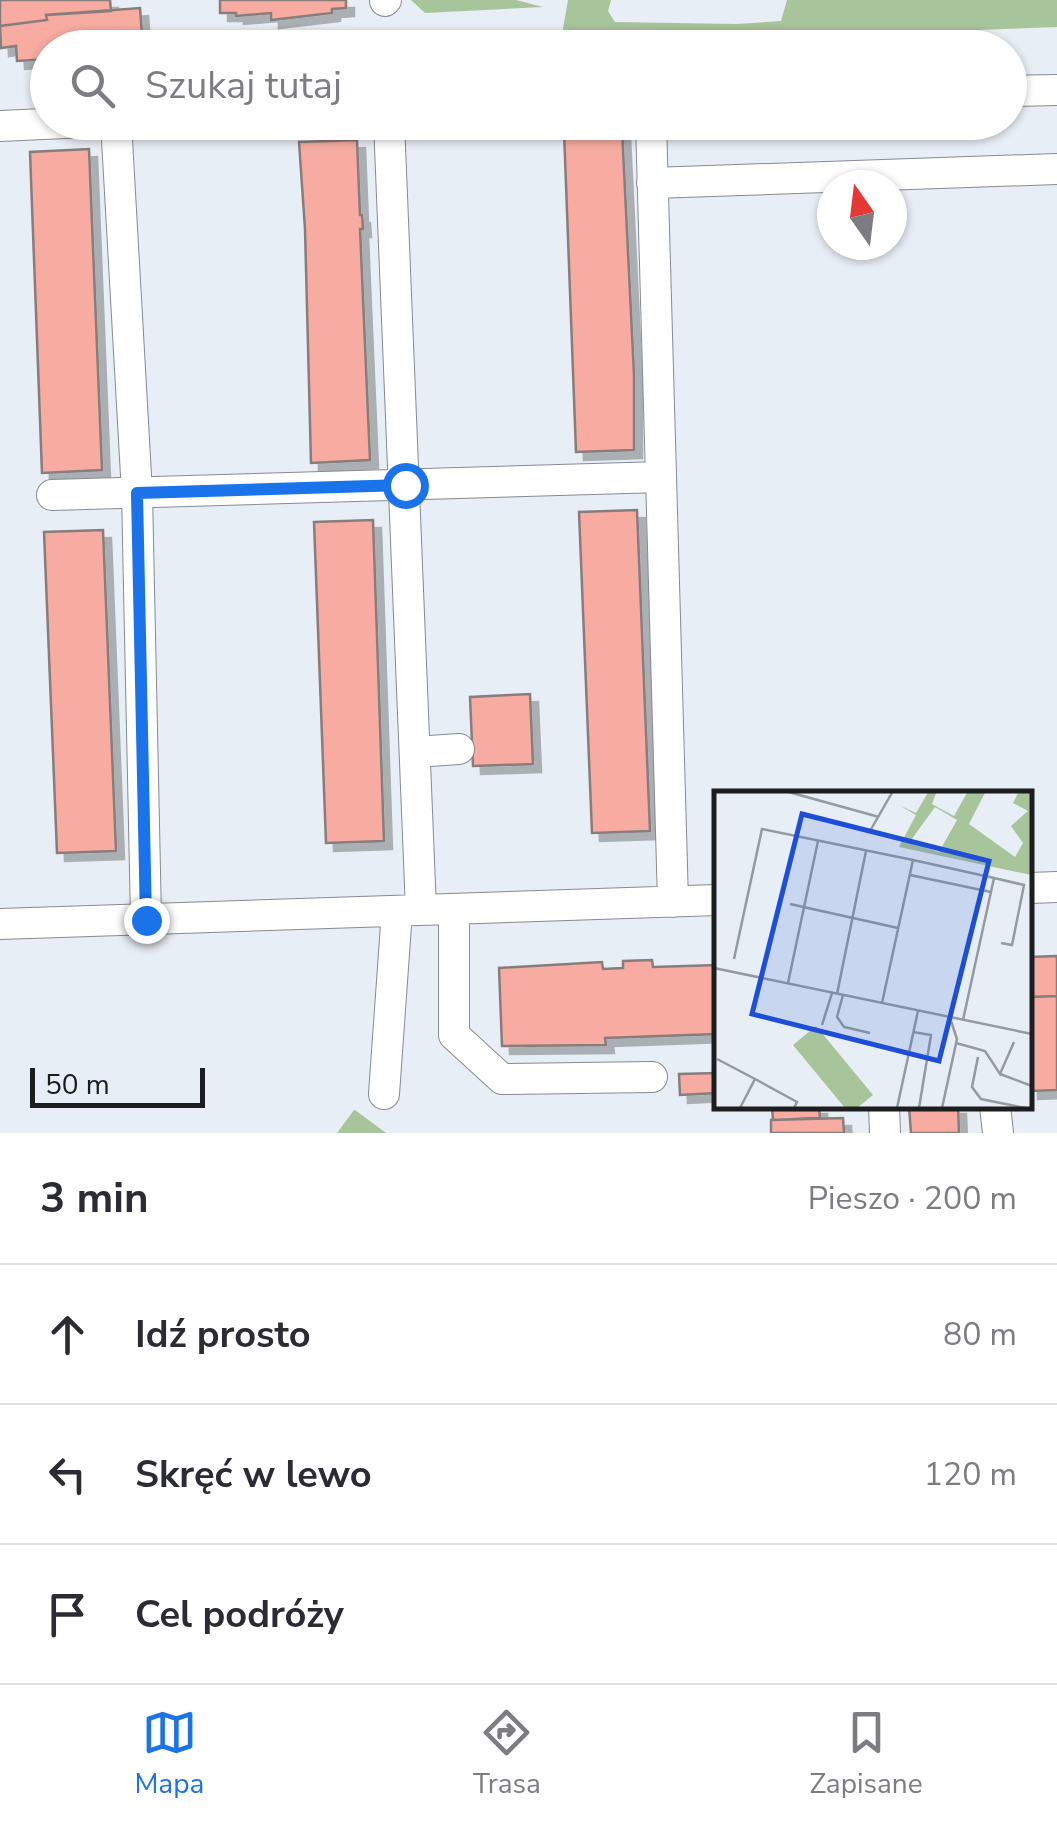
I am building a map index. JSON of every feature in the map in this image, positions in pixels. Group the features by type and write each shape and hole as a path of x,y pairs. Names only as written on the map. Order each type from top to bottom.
{"lane":[{"path":"1027,91 1057,90"},
{"path":"0,126 30,125"},
{"path":"117,140 137,493 146,920"},
{"path":"384,1094 409,911 415,752 390,140"},
{"path":"651,140 673,902"},
{"path":"652,182 1057,169"},
{"path":"52,496 661,477"},
{"path":"415,752 459,749"},
{"path":"1032,888 1057,887"},
{"path":"0,924 714,900"},
{"path":"454,909 454,1035 502,1079 652,1077"},
{"path":"884,1108 885,1133"},
{"path":"995,1108 998,1133"}],"green space":[{"path":"411,0 516,0 543,7 425,13"},
{"path":"568,0 611,0 608,11 615,22 736,24 781,21 787,0 1057,0 1057,27 563,30"},
{"path":"355,1110 386,1133 337,1133"}],"building":[{"path":"0,0 110,0 111,11 46,15 47,20 0,26"},
{"path":"220,0 346,0 346,8 271,20 271,13 220,13"},
{"path":"140,8 142,30 30,30 30,60 17,61 16,46 1,48 0,26 47,20 46,15"},
{"path":"357,140 370,460 311,463 299,142"},
{"path":"564,140 623,140 634,450 576,452"},
{"path":"89,149 102,470 42,473 30,152"},
{"path":"637,510 650,831 592,833 579,512"},
{"path":"373,520 384,841 326,843 314,522"},
{"path":"103,530 116,851 57,853 44,532"},
{"path":"530,694 533,764 473,766 470,697"},
{"path":"1057,956 1057,996 1032,997 1032,957"},
{"path":"652,960 653,967 714,965 714,1034 605,1038 606,1045 502,1046 499,968 602,962 603,969 623,968 623,961"},
{"path":"1057,996 1057,1090 1032,1091 1032,997"},
{"path":"714,1073 714,1093 680,1095 679,1074"},
{"path":"772,1108 819,1108 820,1118 773,1120"},
{"path":"909,1108 958,1108 959,1133 911,1133"},
{"path":"843,1118 844,1133 771,1133 771,1120"}],"route":[{"path":"146,920 137,493 405,485"}]}
